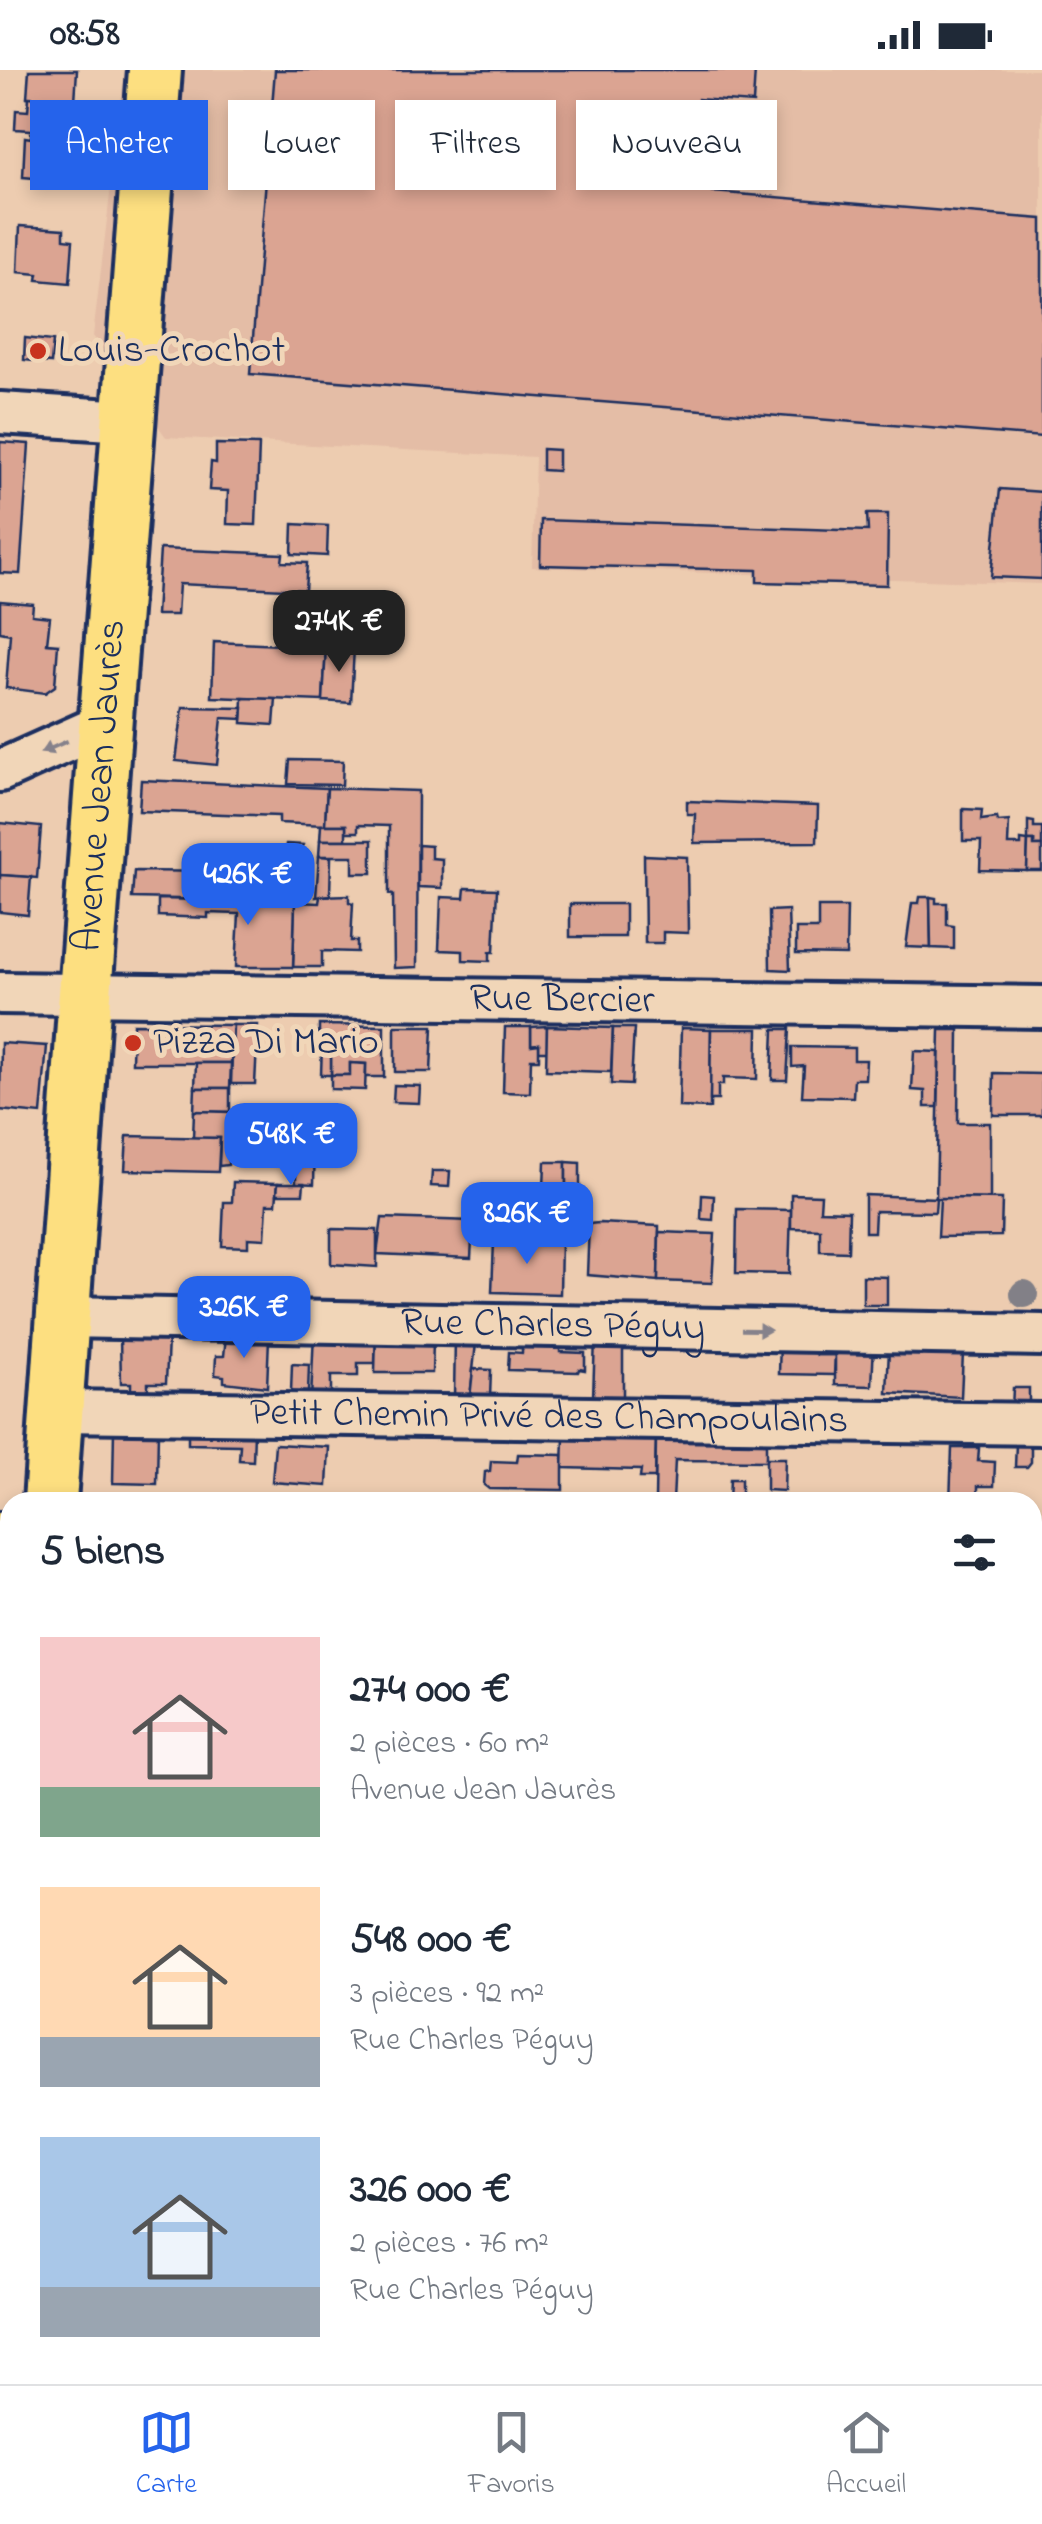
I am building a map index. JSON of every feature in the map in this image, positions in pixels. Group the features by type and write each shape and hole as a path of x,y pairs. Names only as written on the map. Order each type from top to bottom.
{"main road":[{"name":"Avenue Jean Jaurès","path":"51,1492 84,994 155,70"}],"street":[{"path":"0,413 128,422"},
{"path":"0,771 107,723"},
{"name":"Rue Bercier","path":"0,994 1042,1007"},
{"name":"Rue Charles Péguy","path":"63,1317 1024,1335"},
{"name":"Petit Chemin Privé des Champoulains","path":"57,1412 1042,1424"}],"shaded area":[{"path":"125,70 1042,70 1042,584 532,567 535,457 166,437 93,336 111,190 208,190 208,100 121,100"}],"building":[{"path":"29,70 77,70 75,100 27,97"},
{"path":"275,70 755,70 753,100 576,100 576,190 689,190 1042,219 1042,437 250,374 265,190 375,190 375,100 273,100"},
{"path":"29,97 64,100 30,100 30,130 15,129 16,110 28,111"},
{"path":"25,137 30,138 30,178 23,177"},
{"path":"20,226 64,229 64,239 73,240 70,283 37,280 38,274 18,272"},
{"name":"Louis-Crochot","path":"25,338 53,341 51,363 24,360"},
{"path":"0,442 29,444 20,574 0,573"},
{"path":"216,444 259,445 256,525 227,524 228,491 209,490"},
{"path":"542,449 558,450 558,471 542,470"},
{"path":"1000,489 1042,492 1042,579 991,577"},
{"path":"867,514 888,514 887,585 757,582 757,570 540,565 541,520 868,531"},
{"path":"293,524 328,526 327,556 292,554"},
{"path":"160,549 283,554 282,562 307,563 305,590 179,584 177,615 156,615"},
{"path":"0,601 33,604 32,615 50,617 47,643 58,644 55,686 45,693 6,688 10,634 0,632"},
{"path":"214,642 326,647 323,701 212,697"},
{"path":"326,647 354,648 351,703 323,701"},
{"path":"243,698 276,699 274,725 242,723"},
{"path":"183,707 243,708 242,719 222,718 217,765 176,761"},
{"path":"290,760 343,761 342,785 288,784"},
{"path":"141,780 327,788 325,825 279,823 279,816 139,811"},
{"path":"327,788 418,791 417,967 394,968 389,826 358,825 358,832 346,832 346,825 325,825"},
{"path":"687,801 818,806 817,842 694,843 695,814 687,814"},
{"path":"963,809 982,810 981,820 1009,821 1008,845 1028,841 1027,871 980,870 981,841 963,841"},
{"path":"1028,821 1034,822 1034,827 1042,827 1042,846 1028,841"},
{"path":"0,823 41,827 37,878 0,875"},
{"path":"321,825 346,825 346,840 320,840"},
{"path":"320,840 372,840 372,873 353,873 353,856 319,856"},
{"path":"1028,841 1042,846 1042,871 1027,871"},
{"path":"286,844 303,845 301,870 309,871 307,887 300,886 299,904 238,901 239,882 259,883 262,850 285,851"},
{"path":"418,845 431,846 431,858 442,859 442,888 418,887"},
{"path":"644,855 687,857 688,933 663,932 663,943 645,943"},
{"path":"319,856 331,857 330,895 316,897"},
{"path":"134,871 225,872 224,900 132,898"},
{"path":"225,872 237,873 235,901 224,900"},
{"path":"0,875 31,877 28,915 0,912"},
{"path":"465,888 497,889 494,952 490,952 490,961 463,960 463,951 439,950 441,897 464,898"},
{"path":"349,895 349,902 353,903 351,941 357,941 357,952 322,951 322,967 293,967 295,902 319,903 320,896"},
{"path":"920,897 930,897 931,948 906,947 912,903 919,903"},
{"path":"930,897 936,898 936,903 947,903 947,925 954,926 954,949 931,948"},
{"path":"158,899 295,902 293,967 236,967 239,914 208,913 208,918 158,916"},
{"path":"570,904 625,904 625,937 570,937"},
{"path":"818,907 847,907 846,955 796,954 796,929 818,929"},
{"path":"788,910 790,970 770,969 769,911"},
{"path":"133,1024 233,1025 231,1063 132,1063"},
{"path":"233,1025 258,1025 255,1084 231,1084"},
{"path":"319,1025 384,1026 384,1077 366,1077 366,1064 350,1063 350,1075 331,1075 331,1044 319,1044"},
{"path":"395,1026 433,1026 431,1072 395,1072"},
{"path":"547,1026 547,1051 539,1051 539,1044 531,1045 531,1027"},
{"path":"547,1026 613,1028 611,1072 546,1070"},
{"path":"505,1027 531,1027 531,1045 539,1044 539,1059 531,1059 530,1093 503,1092"},
{"path":"613,1028 634,1028 631,1085 611,1084"},
{"path":"681,1028 711,1029 710,1108 679,1107"},
{"path":"711,1029 758,1029 757,1079 723,1078 723,1085 718,1085 718,1100 710,1100"},
{"path":"774,1029 790,1029 787,1080 772,1080"},
{"path":"940,1030 959,1030 958,1123 990,1123 990,1199 936,1198"},
{"path":"1,1043 47,1046 41,1114 0,1110"},
{"path":"322,1044 331,1044 331,1075 321,1075"},
{"path":"792,1047 854,1048 854,1060 866,1060 865,1079 854,1079 853,1097 802,1096 804,1066 792,1067"},
{"path":"914,1051 939,1052 938,1107 925,1107 925,1091 912,1090"},
{"path":"196,1063 231,1063 230,1088 195,1088"},
{"path":"350,1063 366,1064 365,1090 331,1089 331,1075 350,1075"},
{"path":"994,1073 1042,1074 1042,1115 993,1115"},
{"path":"394,1085 420,1086 419,1103 393,1102"},
{"path":"195,1088 230,1088 230,1112 194,1111"},
{"path":"194,1111 230,1112 228,1165 219,1166 220,1138 193,1138"},
{"path":"127,1136 220,1138 218,1172 125,1170"},
{"path":"315,1142 314,1184 296,1183 296,1143"},
{"path":"545,1162 566,1162 566,1189 544,1188"},
{"path":"566,1162 580,1163 580,1189 566,1189"},
{"path":"432,1171 450,1171 449,1187 431,1186"},
{"path":"233,1182 278,1183 276,1204 267,1204 265,1239 248,1238 248,1247 222,1246 224,1202 232,1202"},
{"path":"278,1183 304,1183 303,1194 277,1194"},
{"path":"791,1194 821,1195 820,1210 849,1211 848,1252 820,1251 820,1229 791,1228"},
{"path":"702,1195 714,1196 713,1220 701,1219"},
{"path":"865,1195 936,1198 935,1212 875,1211 874,1232 865,1232"},
{"path":"940,1198 1002,1199 1001,1236 938,1237"},
{"path":"737,1209 791,1210 789,1274 736,1273"},
{"path":"382,1218 473,1221 471,1258 377,1254"},
{"path":"589,1224 659,1226 658,1281 587,1275"},
{"path":"331,1229 377,1230 377,1267 331,1264"},
{"path":"659,1232 715,1234 712,1283 658,1281"},
{"path":"494,1241 561,1241 560,1294 492,1292"},
{"path":"863,1276 887,1277 887,1305 863,1305"},
{"path":"314,1332 376,1333 375,1363 358,1363 358,1376 331,1376 331,1400 311,1400"},
{"path":"376,1333 433,1342 432,1373 375,1373"},
{"path":"477,1334 470,1398 454,1398 455,1335"},
{"path":"226,1336 269,1338 267,1387 224,1382 224,1376 215,1375 216,1356 224,1356"},
{"path":"120,1337 168,1339 166,1383 148,1383 148,1391 131,1391 131,1383 121,1383"},
{"path":"595,1337 623,1337 623,1399 593,1398"},
{"path":"522,1340 560,1342 560,1352 585,1353 585,1370 508,1370 509,1352 522,1353"},
{"path":"780,1340 817,1341 817,1355 835,1355 834,1375 779,1374"},
{"path":"817,1341 874,1343 872,1386 835,1385 835,1355 817,1355"},
{"path":"889,1349 963,1353 961,1397 887,1393"},
{"path":"292,1364 309,1365 308,1393 291,1392"},
{"path":"473,1369 491,1370 490,1398 470,1398"},
{"path":"1013,1388 1029,1388 1029,1409 1012,1409"},
{"path":"114,1429 158,1430 157,1484 113,1483"},
{"path":"188,1430 254,1432 253,1461 239,1460 240,1445 188,1444"},
{"path":"564,1436 656,1437 655,1478 640,1478 641,1470 563,1468"},
{"path":"656,1437 766,1439 766,1461 675,1460 673,1492 655,1492"},
{"path":"1016,1443 1031,1443 1031,1462 1027,1467 1015,1467"},
{"path":"275,1444 329,1447 327,1486 272,1482"},
{"path":"952,1448 979,1448 978,1461 995,1462 994,1486 978,1486 978,1492 950,1492"},
{"path":"518,1454 563,1455 563,1490 489,1489 484,1485 491,1461 517,1462"},
{"path":"766,1458 785,1458 784,1491 766,1490"},
{"path":"730,1479 741,1479 741,1492 729,1492"}],"place":[{"name":"Louis-Crochot","path":"38,351"},
{"name":"Pizza Di Mario","path":"133,1043"}]}
